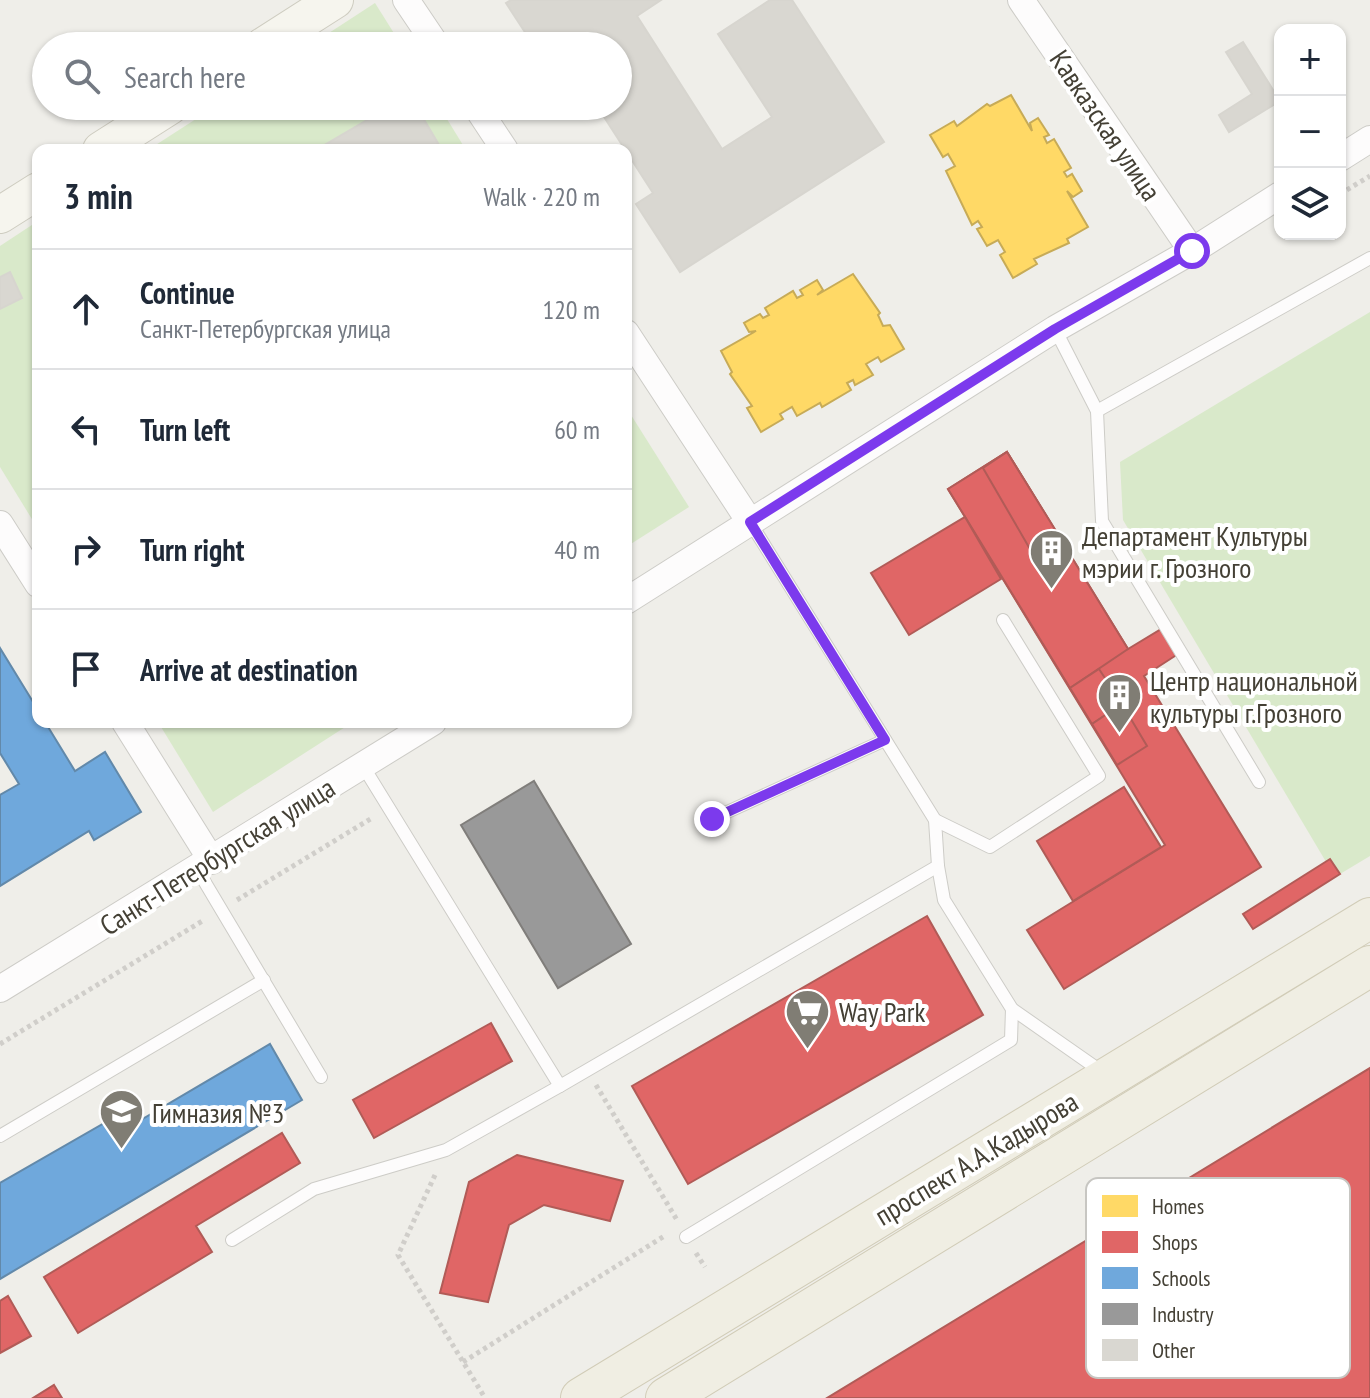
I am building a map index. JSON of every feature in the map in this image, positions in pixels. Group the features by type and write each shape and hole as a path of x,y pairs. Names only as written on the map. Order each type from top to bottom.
{"main road":[{"path":"285,32 335,0"},
{"path":"110,144 148,120"},
{"path":"0,215 32,195"},
{"name":"проспект А.А.Кадырова","path":"581,1398 1370,918"},
{"name":"проспект А.А.Кадырова","path":"666,1398 1370,966"}],"street":[{"path":"406,0 428,32"},
{"name":"Кавказская улица","path":"1021,0 1192,251"},
{"path":"485,120 501,144"},
{"path":"1346,154 1370,139"},
{"path":"632,597 1055,329 1192,251 1274,199"},
{"path":"632,342 750,522"},
{"path":"0,524 32,575"},
{"path":"128,728 204,865"},
{"name":"Санкт-Петербургская улица","path":"0,989 423,728"}],"lane":[{"path":"1097,411 1370,258"},
{"path":"1055,329 1097,411 1102,521 1259,782"},
{"path":"750,522 935,820 944,900 1012,1009 1109,1077"},
{"path":"935,820 990,847 1099,776 1003,620"},
{"path":"712,819 885,740"},
{"path":"363,766 560,1086"},
{"path":"204,865 222,910 321,1077"},
{"path":"232,1240 314,1189 446,1150 938,866"},
{"path":"0,1136 264,980"},
{"path":"683,1231 1011,1040 1012,1009"}],"path":[{"path":"1346,190 1370,176"},
{"path":"0,1044 388,808"},
{"path":"587,1070 705,1267"},
{"path":"446,1150 398,1255 485,1398"},
{"path":"463,1362 683,1231"}],"green space":[{"path":"375,3 393,32 330,32"},
{"path":"194,120 448,120 462,144 157,144"},
{"path":"32,225 32,519 0,467 0,246"},
{"path":"1370,312 1370,856 1335,877 1123,520 1120,462"},
{"path":"632,417 689,507 632,543"},
{"path":"162,728 344,728 213,812"}],"building: Homes":[{"path":"1011,95 1032,131 1030,123 1038,118 1049,135 1044,137 1047,143 1054,139 1071,168 1064,172 1067,177 1072,174 1082,191 1073,197 1067,191 1088,227 1067,239 1069,243 1034,259 1037,264 1013,278 1000,255 1005,252 998,240 987,246 977,229 982,227 978,221 972,225 946,171 955,166 948,154 943,157 930,135 954,121 957,126 987,104 990,106"},
{"path":"853,274 880,313 883,326 890,325 904,349 881,362 878,357 866,364 873,375 855,385 853,380 847,383 851,390 822,407 820,403 797,416 792,407 780,414 783,419 761,432 747,408 752,406 730,374 732,372 721,351 756,331 749,332 744,323 760,314 763,318 769,315 765,308 793,291 797,298 803,295 800,290 817,280 823,290 817,295"}],"building: Shops":[{"path":"1007,452 1128,649 1163,628 1178,654 1144,676 1261,867 1064,989 1027,930 1165,845 948,489"},
{"name":"Департамент Культуры мэрии г. Грозного","path":"1007,452 1128,649 1070,688 948,489"},
{"path":"1007,452 1056,531 1030,549 983,468"},
{"path":"965,517 1001,579 909,635 871,573"},
{"path":"1099,669 1122,704 1092,724 1070,688"},
{"name":"Центр национальной культуры г.Грозного","path":"1122,704 1147,746 1117,765 1092,724"},
{"path":"1124,787 1161,847 1073,901 1037,841"},
{"path":"1330,859 1340,874 1253,929 1243,914"},
{"path":"927,916 983,1015 688,1184 632,1086"},
{"path":"491,1023 512,1061 374,1138 353,1100"},
{"path":"1370,1068 1370,1398 827,1398 1086,1241 1086,1378 1350,1378 1350,1178 1189,1178"},
{"path":"282,1133 300,1163 196,1226 212,1252 78,1333 44,1277"},
{"path":"517,1155 623,1181 610,1221 544,1205 509,1225 488,1302 440,1293 469,1182"},
{"path":"8,1296 31,1336 0,1353 0,1301"},
{"path":"54,1385 62,1398 33,1398"}],"building: Schools":[{"path":"0,648 32,700 32,728 49,728 75,771 105,752 141,812 94,840 89,831 0,886 0,795 19,784 0,753"},
{"path":"270,1044 302,1100 0,1279 0,1183 134,1106 139,1121"}],"building: Industry":[{"path":"534,781 631,944 558,988 461,825"}],"building: Other":[{"path":"511,0 661,0 637,16 722,149 772,117 718,34 770,0 792,0 884,142 680,272 636,204 653,193 632,160 632,144 621,144 606,120 632,120 632,32 525,32 506,3"},
{"path":"1243,42 1274,91 1274,105 1229,132 1219,115 1252,94 1226,52"},
{"path":"367,120 424,120 438,144 326,144"},
{"path":"10,272 22,298 0,309 0,277"}],"place":[{"name":"Департамент Культуры мэрии г. Грозного","path":"1051,590"},
{"name":"Центр национальной культуры г.Грозного","path":"1119,735"},
{"name":"Way Park","path":"808,1050"},
{"name":"Гимназия №3","path":"121,1151"}],"route":[{"path":"712,819 885,740 750,522 1055,329 1192,251"}]}
